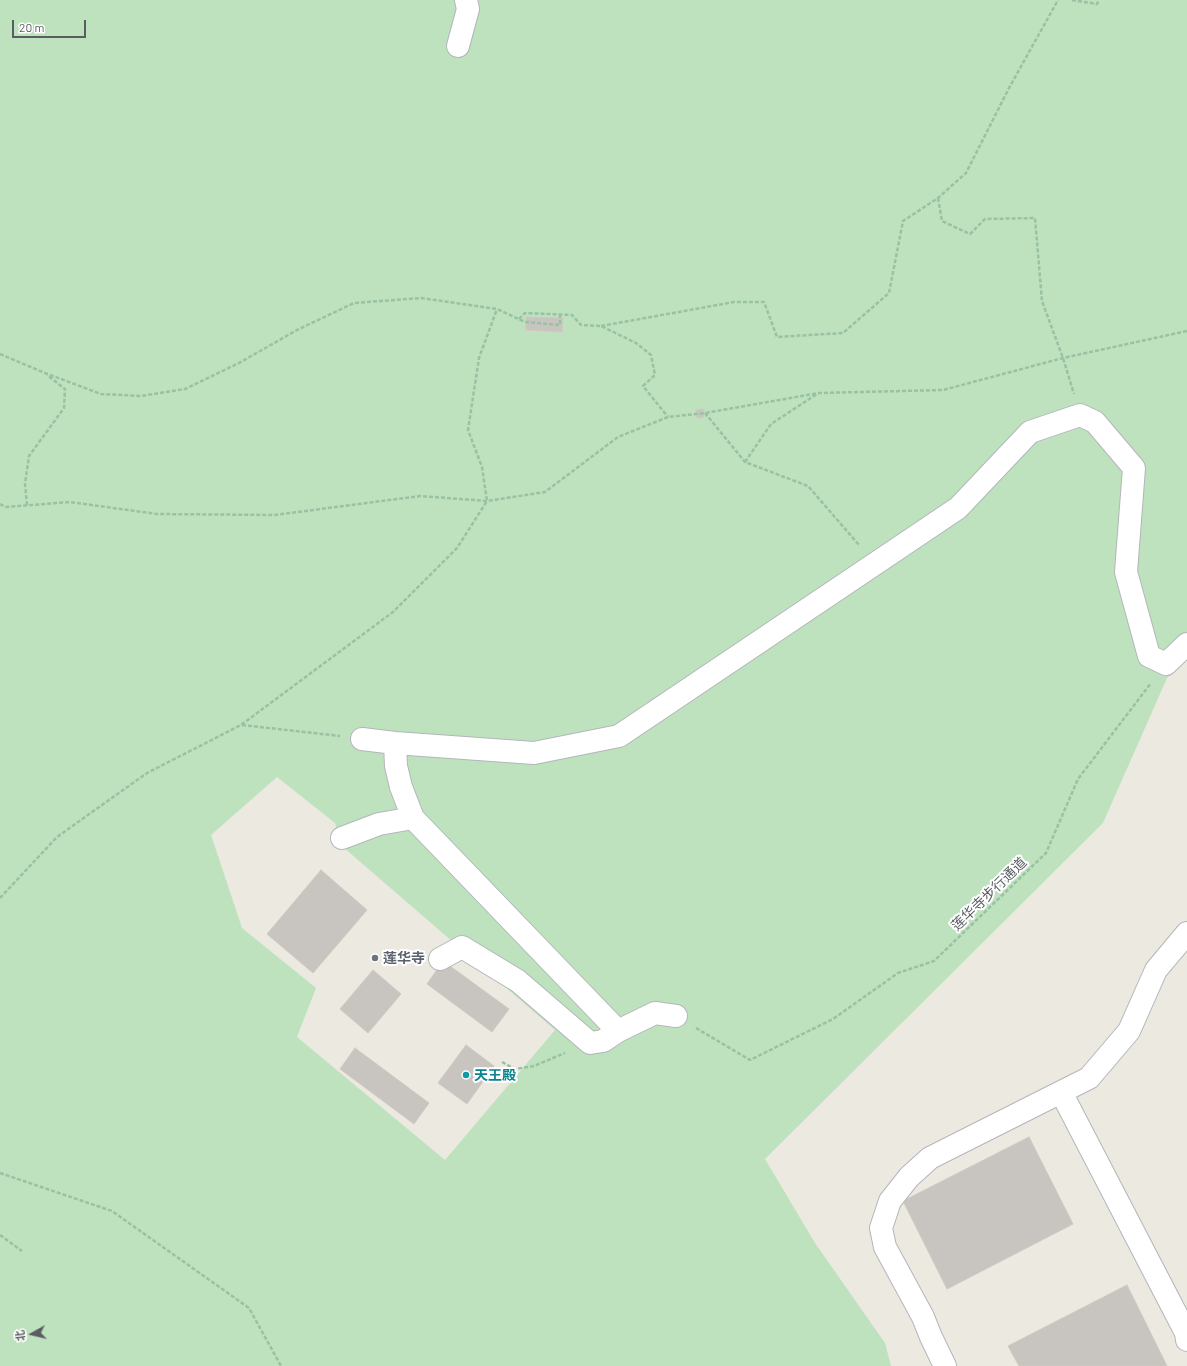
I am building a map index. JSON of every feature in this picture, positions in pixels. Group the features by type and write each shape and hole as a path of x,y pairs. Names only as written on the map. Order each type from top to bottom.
{"street":[{"path":"458,46 468,9 466,0"},
{"path":"362,739 534,754 619,736 958,508 1030,432 1080,415 1096,422 1134,468 1126,572 1149,656 1166,664 1187,644"},
{"path":"395,743 396,766 401,787 413,818 618,1031"},
{"path":"342,838 379,824 413,818"},
{"path":"946,1366 931,1337 923,1317 885,1247 881,1228 890,1200 909,1177 930,1158 1089,1078 1129,1031 1156,970 1187,933"},
{"path":"440,959 462,947 518,981 590,1043 603,1041 618,1031 655,1013 676,1016"},
{"path":"1061,1092 1186,1334 1187,1340"}],"path":[{"path":"519,319 525,313 572,315 581,325 601,326 734,302 764,302 777,338 843,333 889,293 903,221 938,198 966,173 1008,90 1058,0"},
{"path":"1072,0 1097,4 1099,0"},
{"path":"938,198 942,220 970,234 985,219 1035,218 1042,301 1063,358 1080,415"},
{"path":"0,354 44,373 101,394 141,396 185,389 238,363 297,330 354,303 421,298 497,309 524,322 560,325 560,314"},
{"path":"0,898 57,837 148,773 241,725 393,612 457,548 487,501 482,466 468,430 479,358 497,309"},
{"path":"601,326 636,343 651,355 655,375 643,386 668,418"},
{"path":"0,504 6,507 70,502 157,514 275,515 420,496 487,501 546,492 618,437 668,418 819,393 943,390 1063,358 1187,331"},
{"path":"27,505 25,484 29,456 64,408 65,389 44,373"},
{"path":"745,462 771,424 819,393"},
{"path":"705,413 745,462 808,486 875,563"},
{"name":"莲华寺步行通道","path":"676,1016 750,1060 834,1019 898,972 934,961 1046,853 1078,779 1166,664"},
{"path":"241,725 362,739"},
{"path":"502,1062 515,1069 534,1066 590,1043"},
{"path":"0,1173 112,1210 249,1308 281,1366"},
{"path":"0,1235 22,1251"}],"green space":[{"path":"0,0 1187,0 1187,659 1167,678 1103,823 765,1159 815,1243 885,1343 891,1366 0,1366","holes":["277,777 335,823 343,847 555,1030 445,1160 297,1037 316,988 242,928 211,835"]}],"building":[{"path":"526,317 563,318 562,332 526,330"},
{"path":"704,409 704,417 697,418 696,410"},
{"path":"321,870 367,910 313,973 267,934"},
{"path":"443,961 509,1009 492,1032 427,984"},
{"path":"373,970 401,994 368,1033 340,1009"},
{"name":"天王殿","path":"466,1045 494,1066 467,1104 438,1083"},
{"path":"355,1048 429,1103 414,1124 340,1069"},
{"path":"1029,1137 1073,1224 947,1289 903,1201"},
{"path":"1127,1285 1167,1366 1019,1366 1008,1346"}],"place":[{"name":"莲华寺","path":"375,958"},
{"name":"天王殿","path":"466,1075"}]}
